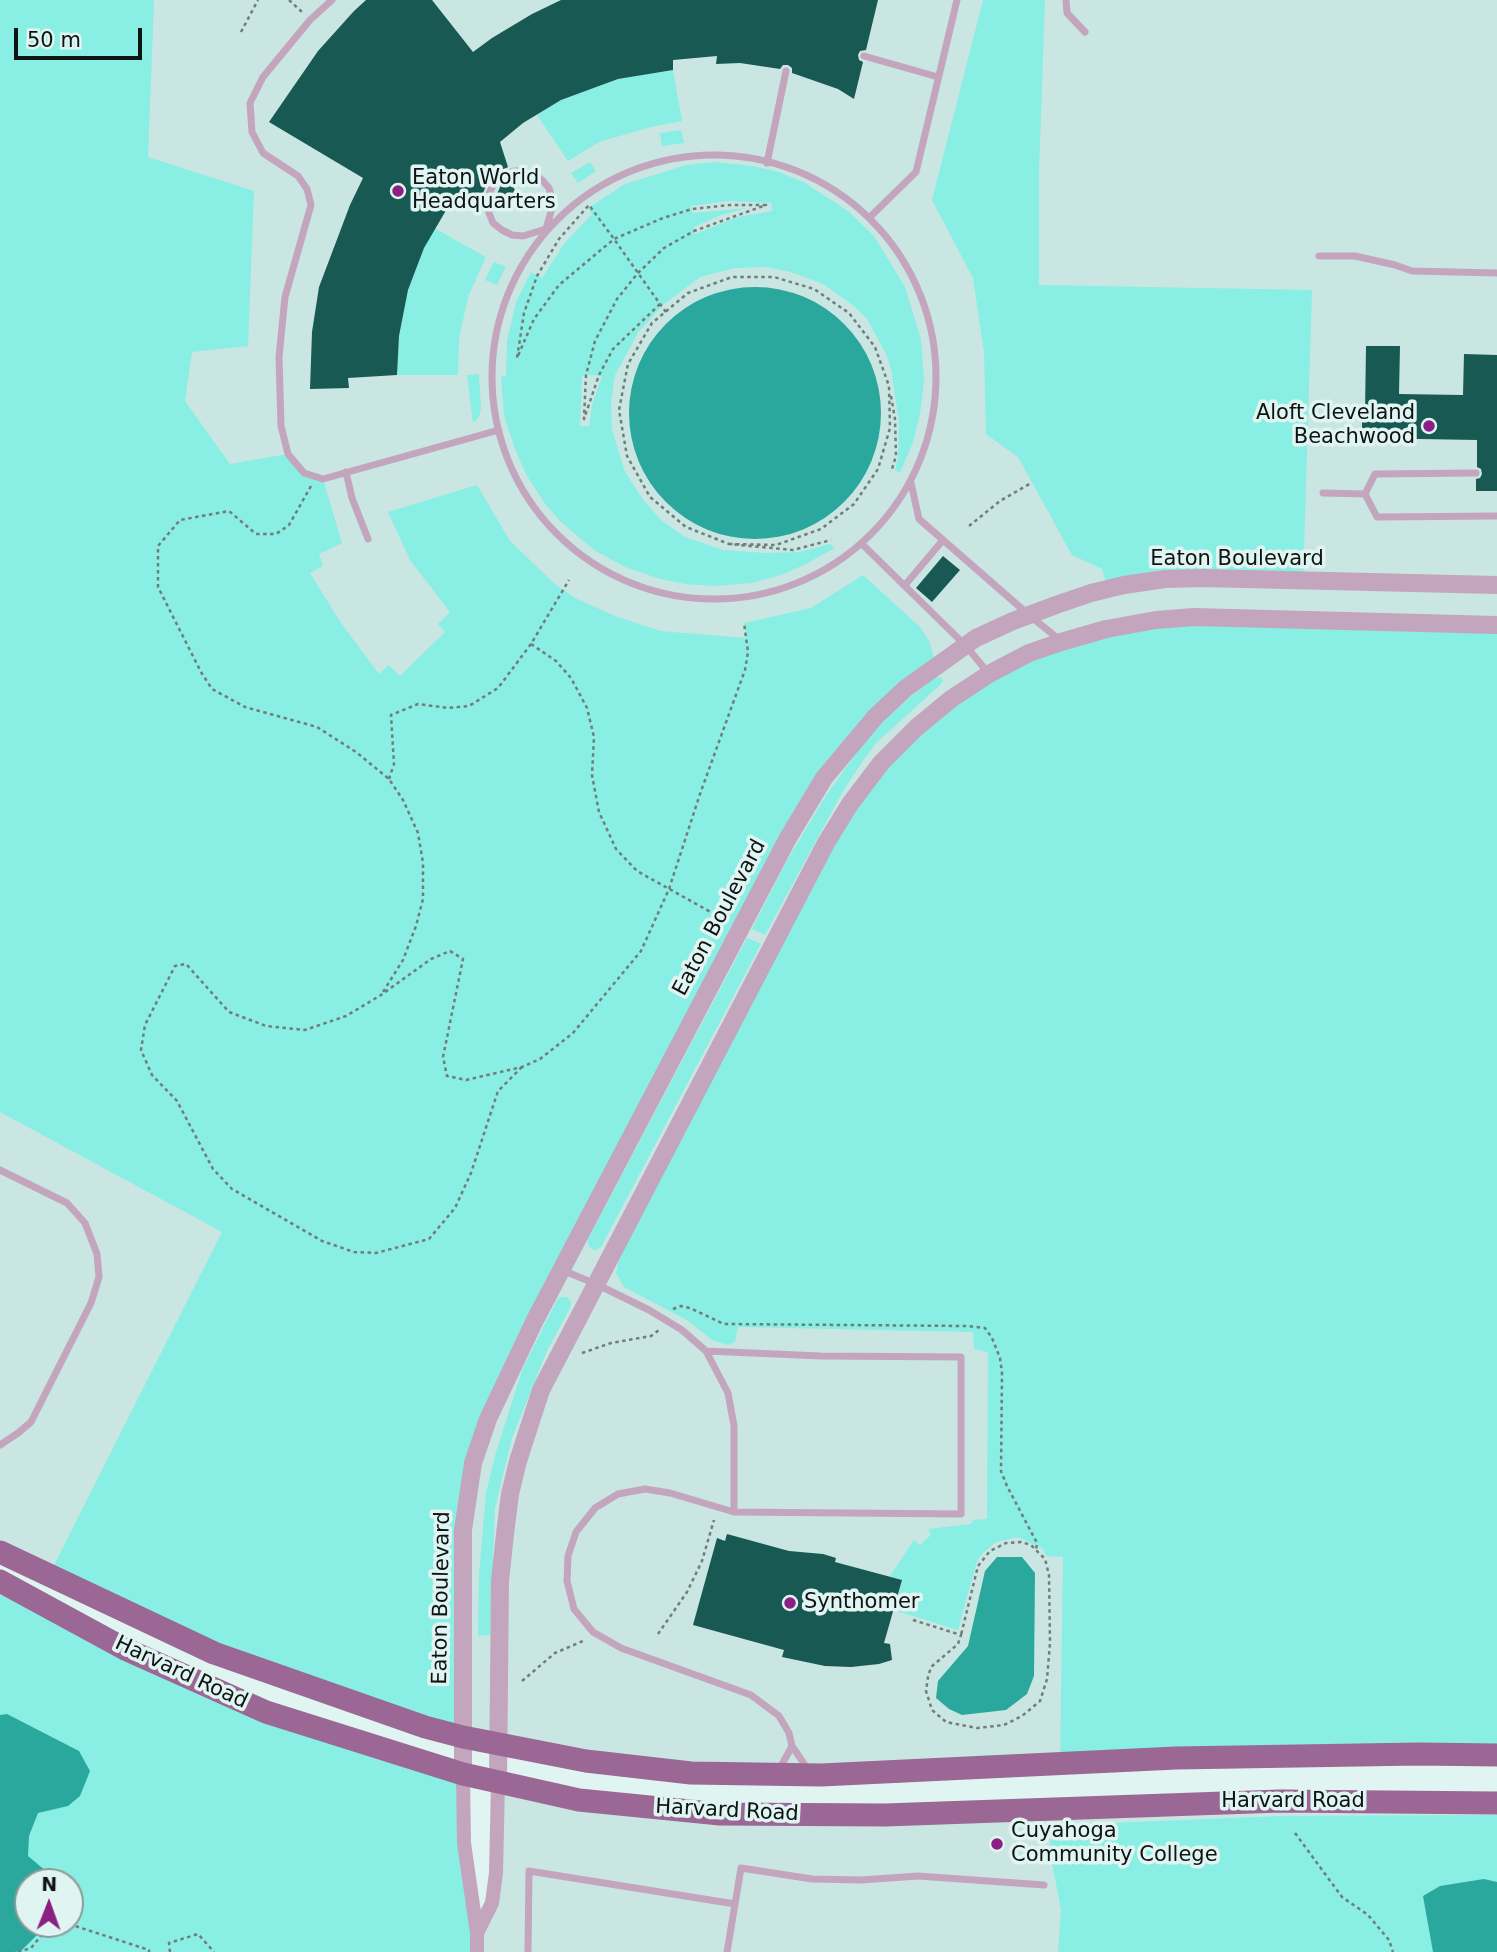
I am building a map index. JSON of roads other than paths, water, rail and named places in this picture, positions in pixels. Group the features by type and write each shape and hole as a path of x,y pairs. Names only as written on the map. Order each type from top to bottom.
{"main road":[{"name":"Harvard Road","path":"0,1552 214,1653 425,1727 586,1761 677,1771 813,1775 1176,1758 1497,1755"},
{"name":"Harvard Road","path":"0,1581 125,1649 266,1712 463,1774 579,1800 720,1814 885,1815 1280,1801 1497,1803"}],"street":[{"name":"Eaton Boulevard","path":"463,1774 463,1530 473,1463 488,1419 561,1270 788,838 818,788 876,716 906,688 976,638 1028,615 1091,593 1124,585 1165,579 1202,578 1497,585"},
{"path":"477,1933 492,1903 496,1873 500,1581 510,1494 528,1426 541,1390 827,843 850,804 881,763 916,728 951,699 989,674 1029,653 1106,629 1156,620 1195,617 1497,625"},
{"path":"463,1774 464,1843 477,1933 477,1952"}],"lane":[{"path":"332,0 310,20 263,77 250,103 252,132 263,153 298,176 307,189 311,205 285,297 279,357 281,426 288,454 304,473 323,479 499,430"},
{"path":"870,217 916,172 957,0"},
{"path":"1066,0 1067,13 1085,32"},
{"path":"864,56 939,77"},
{"path":"767,163 786,71"},
{"path":"742,156 767,163 811,176 870,217 913,275 936,343 935,415 911,483 889,516 847,557 803,580 753,597 692,599 632,584 579,555 536,511 506,458 491,399 494,338 512,280 547,229 602,184 670,158 742,156"},
{"path":"514,171 534,174 542,180 549,188 552,198 547,229 523,236 512,235 494,223 487,202 489,191 496,181 514,171"},
{"path":"1319,256 1355,256 1412,271 1497,273"},
{"path":"346,472 352,498 368,539"},
{"path":"1365,494 1375,474 1476,473"},
{"path":"911,483 919,519 1061,642"},
{"path":"1323,493 1365,494"},
{"path":"1365,494 1377,517 1497,516"},
{"path":"905,585 943,540"},
{"path":"862,544 965,646 989,674"},
{"path":"0,1170 67,1203 85,1223 97,1254 99,1277 91,1303 31,1422 0,1445"},
{"path":"561,1270 596,1283 649,1310 682,1330 706,1351 728,1393 734,1426 734,1512"},
{"path":"706,1351 961,1357 961,1514 734,1512 645,1489 618,1494 595,1508 576,1532 568,1556 567,1581 574,1609 593,1632 621,1648 751,1695 779,1716 789,1733 792,1746 813,1775"},
{"path":"776,1774 792,1746"},
{"path":"727,1952 741,1868 812,1879 861,1880 918,1876 1044,1885"},
{"path":"527,1952 529,1871 735,1904"}],"place":[{"name":"Eaton World Headquarters","path":"398,191"},
{"name":"Aloft Cleveland Beachwood","path":"1429,426"},
{"name":"Synthomer","path":"790,1603"},
{"name":"Cuyahoga Community College","path":"997,1844"}]}
